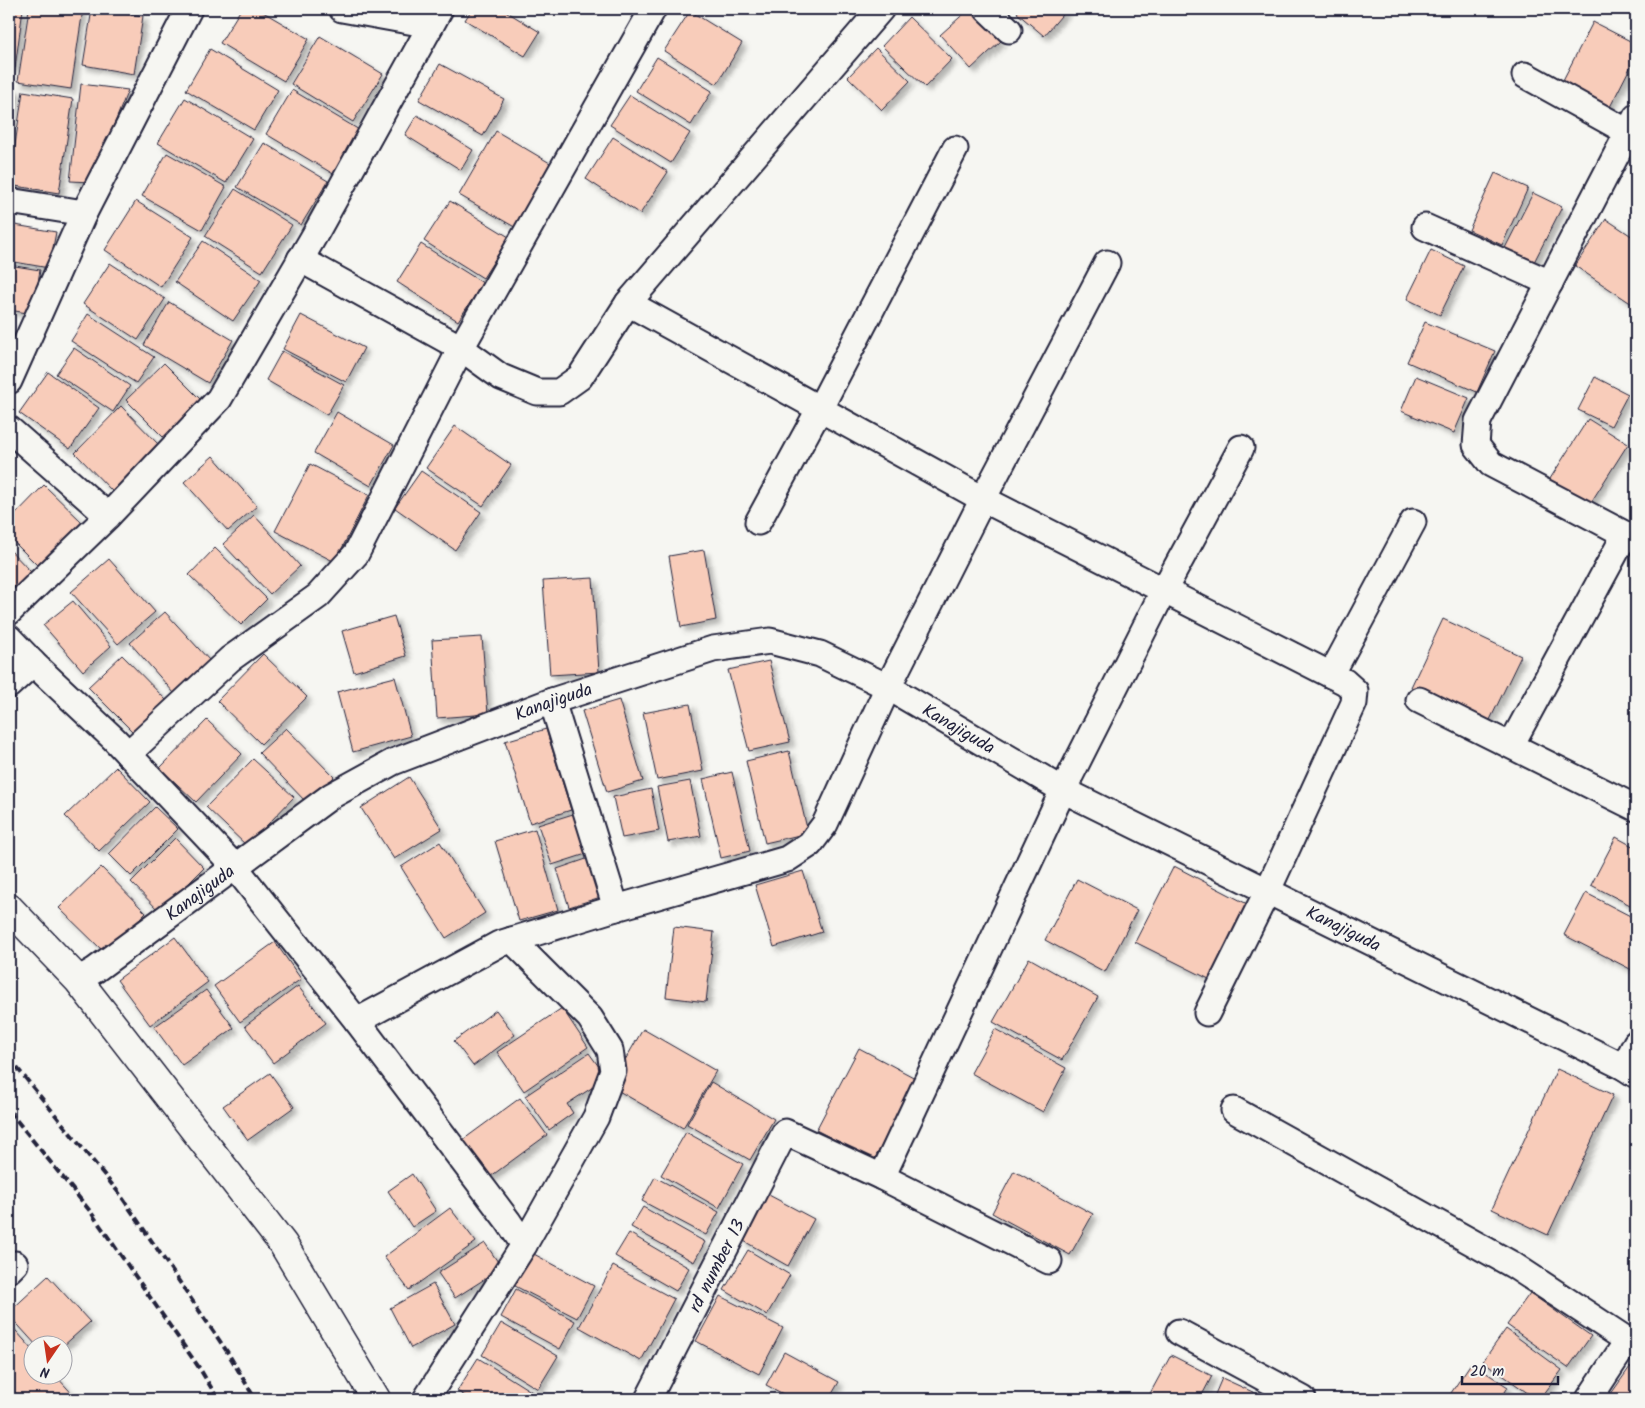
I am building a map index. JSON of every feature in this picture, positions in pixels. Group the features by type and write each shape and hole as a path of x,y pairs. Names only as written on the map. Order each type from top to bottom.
{"street":[{"path":"9,381 84,213 189,9"},
{"path":"9,612 108,516 219,399 300,259 435,17 342,9"},
{"path":"128,754 230,659 318,596 356,554 460,348 653,9"},
{"path":"300,259 460,348 501,377 537,392 559,392 580,378 628,303 881,9"},
{"path":"987,9 1009,30"},
{"path":"1511,745 1630,538 1491,464 1476,445 1478,421 1632,125 1525,75"},
{"path":"758,522 820,408 954,149"},
{"path":"9,201 84,213"},
{"path":"1425,227 1550,283"},
{"path":"357,1021 499,944 787,859 810,844 825,824 888,687 983,499 1107,263"},
{"path":"628,303 983,499 1332,675 1345,682 1355,691 1354,703 1268,890 1207,1013"},
{"path":"9,429 108,516"},
{"path":"1048,1261 882,1176 1062,790 1164,590 1242,448"},
{"path":"1332,675 1413,522"},
{"path":"9,638 128,754 235,866 357,1021 508,1221 524,1245"},
{"name":"Kanajiguda","path":"78,980 95,970 331,796 393,762 552,701 713,649 770,640 820,654 888,687 1062,790 1268,890 1630,1071 1636,1043"},
{"path":"9,685 33,663"},
{"path":"1419,700 1636,808"},
{"path":"552,701 616,908"},
{"path":"9,908 78,980 283,1244 376,1399"},
{"path":"426,1399 524,1245 596,1116 613,1071 610,1050 590,1018 512,940"},
{"path":"1234,1110 1513,1265 1632,1343 1589,1399"},
{"name":"rd number 13","path":"648,1399 785,1132 882,1176"},
{"path":"1179,1332 1303,1399"}],"building":[{"path":"9,9 23,9 15,68 9,67"},
{"path":"29,9 83,9 71,89 18,81"},
{"path":"92,9 143,16 134,74 83,65"},
{"path":"241,9 258,9 309,39 284,81 220,43"},
{"path":"472,9 502,9 540,32 525,56 465,20"},
{"path":"969,9 1001,41 971,69 940,35"},
{"path":"1020,9 1067,9 1044,36 1017,13"},
{"path":"690,11 742,43 717,84 664,51"},
{"path":"909,17 952,59 925,87 882,46"},
{"path":"1593,22 1636,44 1636,56 1610,107 1562,82"},
{"path":"320,36 383,74 353,122 291,84"},
{"path":"876,48 910,81 882,110 848,77"},
{"path":"210,49 278,90 254,130 186,90"},
{"path":"657,57 712,91 691,125 636,91"},
{"path":"440,64 504,99 483,136 419,100"},
{"path":"81,84 128,90 91,182 70,181"},
{"path":"9,88 16,89 9,137"},
{"path":"292,90 361,131 335,175 266,134"},
{"path":"23,91 73,99 59,193 9,185"},
{"path":"630,95 690,133 671,163 610,125"},
{"path":"185,98 253,139 226,183 158,143"},
{"path":"417,115 473,150 461,170 405,135"},
{"path":"496,131 555,166 518,229 459,195"},
{"path":"613,137 668,172 640,214 586,179"},
{"path":"264,143 328,181 301,225 237,187"},
{"path":"167,153 226,187 202,230 142,196"},
{"path":"1495,173 1528,188 1502,245 1469,230"},
{"path":"235,189 292,225 262,272 205,236"},
{"path":"1533,193 1562,207 1532,266 1503,252"},
{"path":"136,201 193,237 161,287 105,250"},
{"path":"450,201 509,237 483,278 424,241"},
{"path":"1606,219 1636,239 1636,297 1632,304 1575,266"},
{"path":"9,224 56,232 49,268 9,261"},
{"path":"203,241 261,280 233,321 175,282"},
{"path":"421,244 483,283 458,321 397,282"},
{"path":"1431,250 1464,266 1440,315 1407,299"},
{"path":"110,263 165,299 138,340 83,304"},
{"path":"9,265 40,270 33,314 9,310"},
{"path":"169,302 233,340 208,383 144,345"},
{"path":"88,314 154,357 136,383 71,341"},
{"path":"301,315 364,348 346,382 283,349"},
{"path":"1425,322 1495,351 1477,392 1407,362"},
{"path":"74,348 130,386 113,412 56,374"},
{"path":"282,351 344,385 327,415 266,380"},
{"path":"164,363 203,402 165,439 126,400"},
{"path":"48,372 99,408 70,449 19,413"},
{"path":"1416,376 1469,398 1454,433 1401,411"},
{"path":"1595,377 1628,394 1611,426 1578,410"},
{"path":"121,406 160,446 113,492 75,453"},
{"path":"337,412 394,445 371,486 314,453"},
{"path":"1588,419 1628,444 1588,507 1548,482"},
{"path":"455,426 511,465 483,506 426,468"},
{"path":"213,456 257,506 228,531 184,482"},
{"path":"310,464 369,495 335,562 275,531"},
{"path":"421,471 481,512 455,550 395,508"},
{"path":"44,485 84,524 40,568 9,537 9,521"},
{"path":"254,515 300,566 270,594 223,544"},
{"path":"215,548 267,599 241,625 189,575"},
{"path":"9,549 31,572 9,594"},
{"path":"704,550 716,620 681,627 669,556"},
{"path":"109,559 155,612 118,644 71,592"},
{"path":"593,578 599,672 550,675 543,581"},
{"path":"73,601 111,646 83,671 43,625"},
{"path":"165,612 210,661 174,693 130,643"},
{"path":"394,616 406,656 354,672 342,631"},
{"path":"1443,619 1521,656 1488,724 1411,687"},
{"path":"482,637 488,714 437,718 432,640"},
{"path":"263,654 307,697 261,744 217,701"},
{"path":"122,655 169,703 136,735 88,687"},
{"path":"769,661 790,742 749,751 728,670"},
{"path":"395,677 411,736 353,752 337,692"},
{"path":"619,700 643,781 607,792 582,711"},
{"path":"690,704 703,771 657,780 643,713"},
{"path":"207,720 242,754 196,802 160,768"},
{"path":"286,728 334,777 307,803 259,753"},
{"path":"546,729 571,810 530,823 505,741"},
{"path":"789,751 808,833 765,843 746,761"},
{"path":"253,759 294,797 247,846 206,807"},
{"path":"116,767 150,802 99,851 65,816"},
{"path":"732,772 750,851 721,858 703,779"},
{"path":"409,777 442,829 394,859 361,808"},
{"path":"690,781 701,836 668,842 657,787"},
{"path":"651,789 659,831 622,838 613,797"},
{"path":"155,807 178,829 131,876 109,854"},
{"path":"576,813 589,853 552,865 538,825"},
{"path":"535,829 558,910 519,921 495,841"},
{"path":"1616,837 1636,848 1636,908 1591,885"},
{"path":"175,838 204,868 160,912 131,882"},
{"path":"440,842 485,913 446,938 401,867"},
{"path":"592,857 604,896 569,907 557,869"},
{"path":"1174,866 1251,906 1213,981 1135,942"},
{"path":"101,867 146,913 105,953 59,908"},
{"path":"803,871 822,932 774,947 755,885"},
{"path":"1077,879 1137,910 1105,972 1045,940"},
{"path":"1586,893 1636,919 1636,972 1564,935"},
{"path":"674,927 714,932 706,1002 666,997"},
{"path":"175,937 208,982 150,1025 117,980"},
{"path":"275,942 301,979 240,1022 214,986"},
{"path":"1029,958 1098,997 1062,1060 993,1022"},
{"path":"298,986 326,1023 273,1063 245,1026"},
{"path":"206,990 234,1028 182,1065 154,1027"},
{"path":"562,1008 588,1047 524,1091 497,1052"},
{"path":"496,1010 515,1035 473,1066 454,1041"},
{"path":"643,1029 716,1071 683,1128 610,1086"},
{"path":"995,1029 1066,1068 1043,1112 971,1073"},
{"path":"859,1048 917,1079 874,1160 816,1130"},
{"path":"589,1053 607,1078 567,1104 573,1113 549,1130 525,1096"},
{"path":"1557,1069 1613,1095 1548,1235 1492,1209"},
{"path":"270,1073 294,1107 248,1140 223,1106"},
{"path":"711,1082 774,1119 750,1160 687,1124"},
{"path":"520,1098 547,1135 487,1179 460,1142"},
{"path":"686,1132 743,1164 719,1208 661,1175"},
{"path":"1014,1171 1093,1214 1070,1255 992,1213"},
{"path":"412,1174 436,1211 412,1227 388,1191"},
{"path":"655,1177 719,1212 706,1235 642,1201"},
{"path":"767,1194 814,1219 788,1266 742,1240"},
{"path":"643,1207 705,1242 694,1262 631,1227"},
{"path":"450,1208 476,1242 409,1290 384,1257"},
{"path":"629,1233 689,1268 676,1291 615,1256"},
{"path":"485,1243 502,1268 455,1298 438,1273"},
{"path":"748,1250 790,1275 767,1315 724,1290"},
{"path":"532,1253 594,1286 577,1318 515,1286"},
{"path":"613,1266 674,1299 641,1361 579,1327"},
{"path":"48,1276 90,1322 72,1338 72,1336 28,1336 9,1315 9,1312"},
{"path":"433,1284 455,1324 411,1348 390,1308"},
{"path":"516,1289 575,1321 560,1349 501,1317"},
{"path":"1530,1293 1591,1336 1568,1368 1507,1325"},
{"path":"720,1296 783,1328 759,1374 696,1341"},
{"path":"9,1323 22,1338 22,1386 65,1386 77,1399 9,1399"},
{"path":"501,1323 558,1356 538,1389 482,1355"},
{"path":"1506,1329 1562,1370 1540,1399 1536,1399 1483,1361"},
{"path":"784,1352 839,1382 829,1399 793,1399 766,1385"},
{"path":"1171,1355 1212,1376 1200,1399 1147,1399"},
{"path":"478,1358 537,1395 534,1399 470,1399 457,1391"},
{"path":"1471,1363 1508,1387 1501,1399 1447,1399"},
{"path":"1630,1367 1636,1372 1636,1399 1608,1398"},
{"path":"1222,1378 1268,1399 1213,1399"}],"railway":[{"path":"9,1058 119,1193 228,1353 255,1399"},
{"path":"9,1111 90,1211 200,1369 218,1399"}]}
